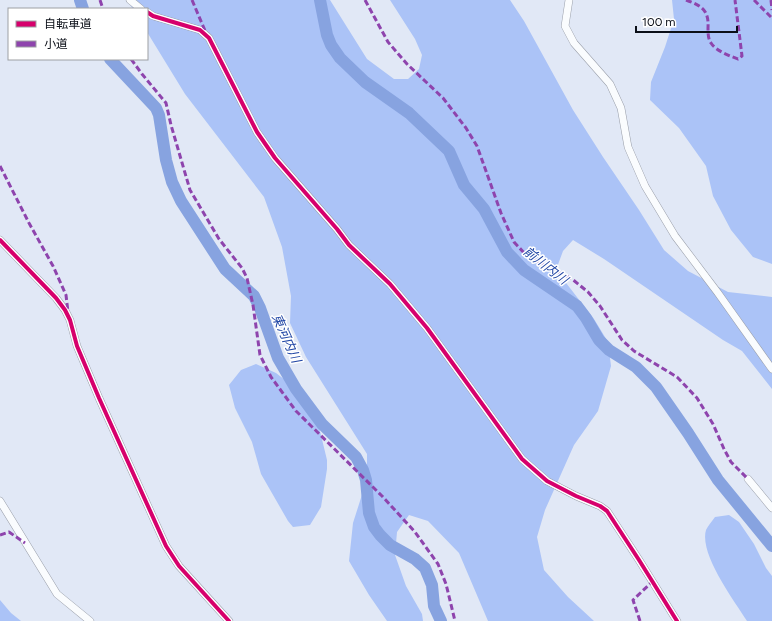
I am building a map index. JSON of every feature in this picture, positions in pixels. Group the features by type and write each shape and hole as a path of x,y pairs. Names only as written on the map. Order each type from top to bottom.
{"street":[{"path":"130,0 140,8"},
{"path":"569,0 565,26 574,43 610,84 621,108 628,147 645,186 675,236 772,369"},
{"path":"148,13 153,16 200,30 209,38 257,132 275,158 349,244 390,284 427,328 522,459 547,481 600,506 607,511 677,621"},
{"path":"0,240 56,298 65,310 70,320 77,346 99,398 166,546 179,566 230,621"},
{"path":"748,479 772,508"},
{"path":"0,501 57,594 90,621"}],"shaded area":[{"path":"127,0 330,0 367,59 394,79 408,79 419,69 422,55 415,39 390,0 510,0 524,21 573,110 664,250 688,271 728,292 772,297 772,389 742,351 723,340 604,259 573,240 563,251 556,270 594,319 608,342 611,366 598,411 574,445 545,510 537,537 544,570 568,597 594,621 488,621 459,553 428,521 409,515 397,532 395,555 406,586 422,614 423,621 387,621 369,595 349,561 353,523 367,479 367,454 306,357 290,323 291,296 282,247 264,197 185,94 148,34 148,8 132,8"},
{"path":"672,0 772,0 772,264 753,257 731,230 713,196 706,166 679,128 650,100 651,82 674,19"},
{"path":"256,364 276,373 294,387 319,427 327,460 327,469 321,507 310,525 293,527 288,521 261,474 252,442 235,408 229,385 241,370"},
{"path":"729,515 739,522 754,544 766,568 772,576 772,621 747,621 712,564 705,540 706,530 715,517"},
{"path":"0,600 11,613 21,621 0,621"}],"waterway":[{"name":"東河内川","path":"80,0 83,8"},
{"name":"前川内川","path":"320,0 327,35 331,45 340,58 365,82 409,113 449,151 464,185 484,209 507,252 524,270 577,306 599,340 609,350 636,367 656,387 718,480 772,546"},
{"name":"東河内川","path":"111,60 156,108 159,115 166,160 172,182 181,201 225,269 254,296 260,308 278,358 296,389 322,424 356,457 363,470 366,480 369,513 374,527 390,545 415,559 425,568 432,585 434,606 441,621"}],"marked path":[{"path":"100,0 103,8"},
{"path":"192,0 206,33"},
{"path":"365,0 388,42 407,64 443,98 466,128 477,146 501,213 514,242 527,256 572,279 588,292 600,306 622,340 634,351 677,377 697,398 713,424 731,462 748,479"},
{"path":"686,0 696,4 706,13 709,38 713,46 723,53 738,59 742,56 735,0"},
{"path":"754,0 772,18"},
{"path":"771,0 772,10"},
{"path":"132,60 166,103 190,190 219,239 242,268 247,278 253,305 260,355 271,377 296,411 382,496 415,532 438,564 446,584 455,621"},
{"path":"0,166 53,266 66,295 68,312"},
{"path":"0,535 9,532 25,543"},
{"path":"640,621 633,600 653,581"}],"cycle path":[{"path":"148,13 153,16 200,30 209,38 257,132 275,158 337,229 349,245 390,284 427,328 522,459 547,481 600,506 607,511 677,621"},
{"path":"0,240 56,298 65,310 70,320 77,346 99,398 166,546 179,566 229,621"}]}
